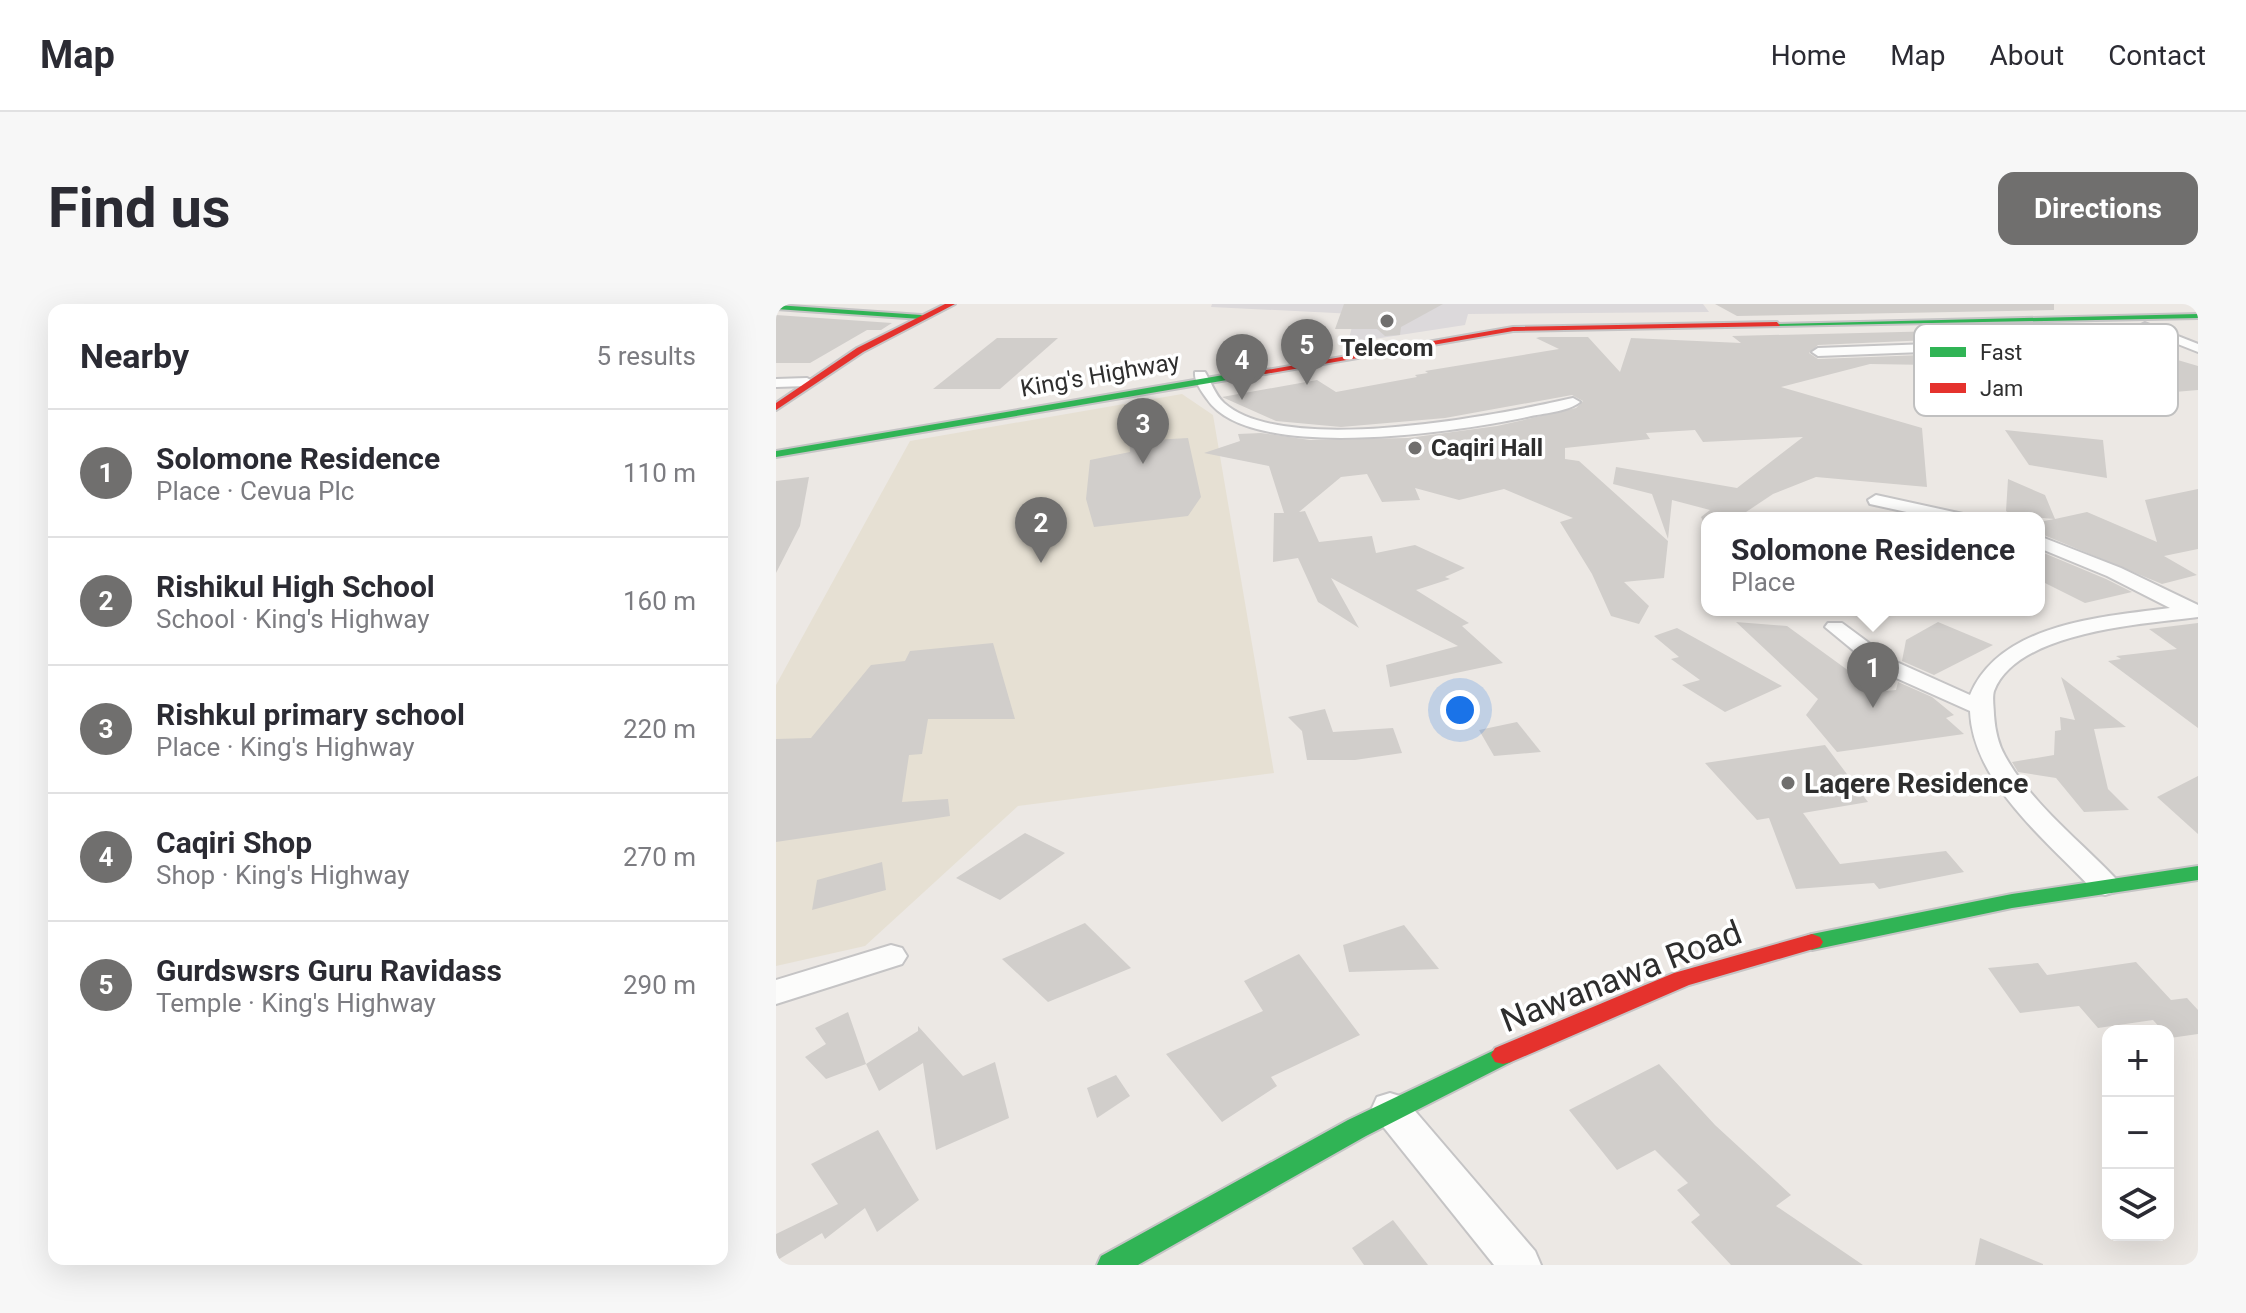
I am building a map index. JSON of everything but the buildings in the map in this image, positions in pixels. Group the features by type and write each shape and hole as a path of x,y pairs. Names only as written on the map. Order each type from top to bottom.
{"main road":[{"path":"776,407 807,382 921,317 951,304"},
{"path":"776,307 921,317"},
{"name":"King's Highway","path":"776,444 1456,336 1528,328 2198,313"},
{"name":"King's Highway","path":"776,454 1201,378"},
{"name":"Nawanawa Road","path":"1111,1265 1390,1108 1548,1033 1704,971 1849,934 2105,885 2198,873"}],"street":[{"path":"2118,316 2138,324"},
{"path":"1818,352 1914,349"},
{"path":"1201,378 1217,404 1234,415 1284,429 1340,434 1440,430 1573,402"},
{"path":"776,383 807,382"},
{"path":"1876,500 1930,512"},
{"path":"2045,543 2114,572 2195,612"},
{"path":"2105,885 1993,758 1977,706 1986,680 2028,645 2058,634 2195,612"},
{"path":"1835,627 1881,664 1925,687 1977,706"},
{"path":"776,992 891,956"},
{"path":"1390,1108 1520,1265"}],"shaded area":[{"path":"1212,304 1703,304 1709,312 1468,314 1465,325 1348,343 1355,314 1211,307"},
{"path":"1182,394 1213,415 1274,773 1018,806 865,946 776,966 776,685 910,441"}],"traffic: fast":[{"path":"776,307 921,317"},
{"path":"1777,324 2198,316"},
{"path":"776,454 1265,371"},
{"path":"1812,942 2012,901 2198,873"},
{"path":"1111,1265 1357,1128 1503,1055"}],"traffic: jam":[{"path":"776,407 860,350 951,304"},
{"path":"1265,371 1513,329 1777,324"},
{"path":"1503,1055 1682,979 1812,942"}],"place":[{"name":"Telecom","path":"1387,321"},
{"name":"Gurdswsrs Guru Ravidass","path":"1307,385"},
{"name":"Caqiri Shop","path":"1242,400"},
{"name":"Caqiri Hall","path":"1415,448"},
{"name":"Rishkul primary school","path":"1143,464"},
{"name":"Rishikul High School","path":"1041,563"},
{"name":"Solomone Residence","path":"1873,708"},
{"name":"Laqere Residence","path":"1788,783"}]}
